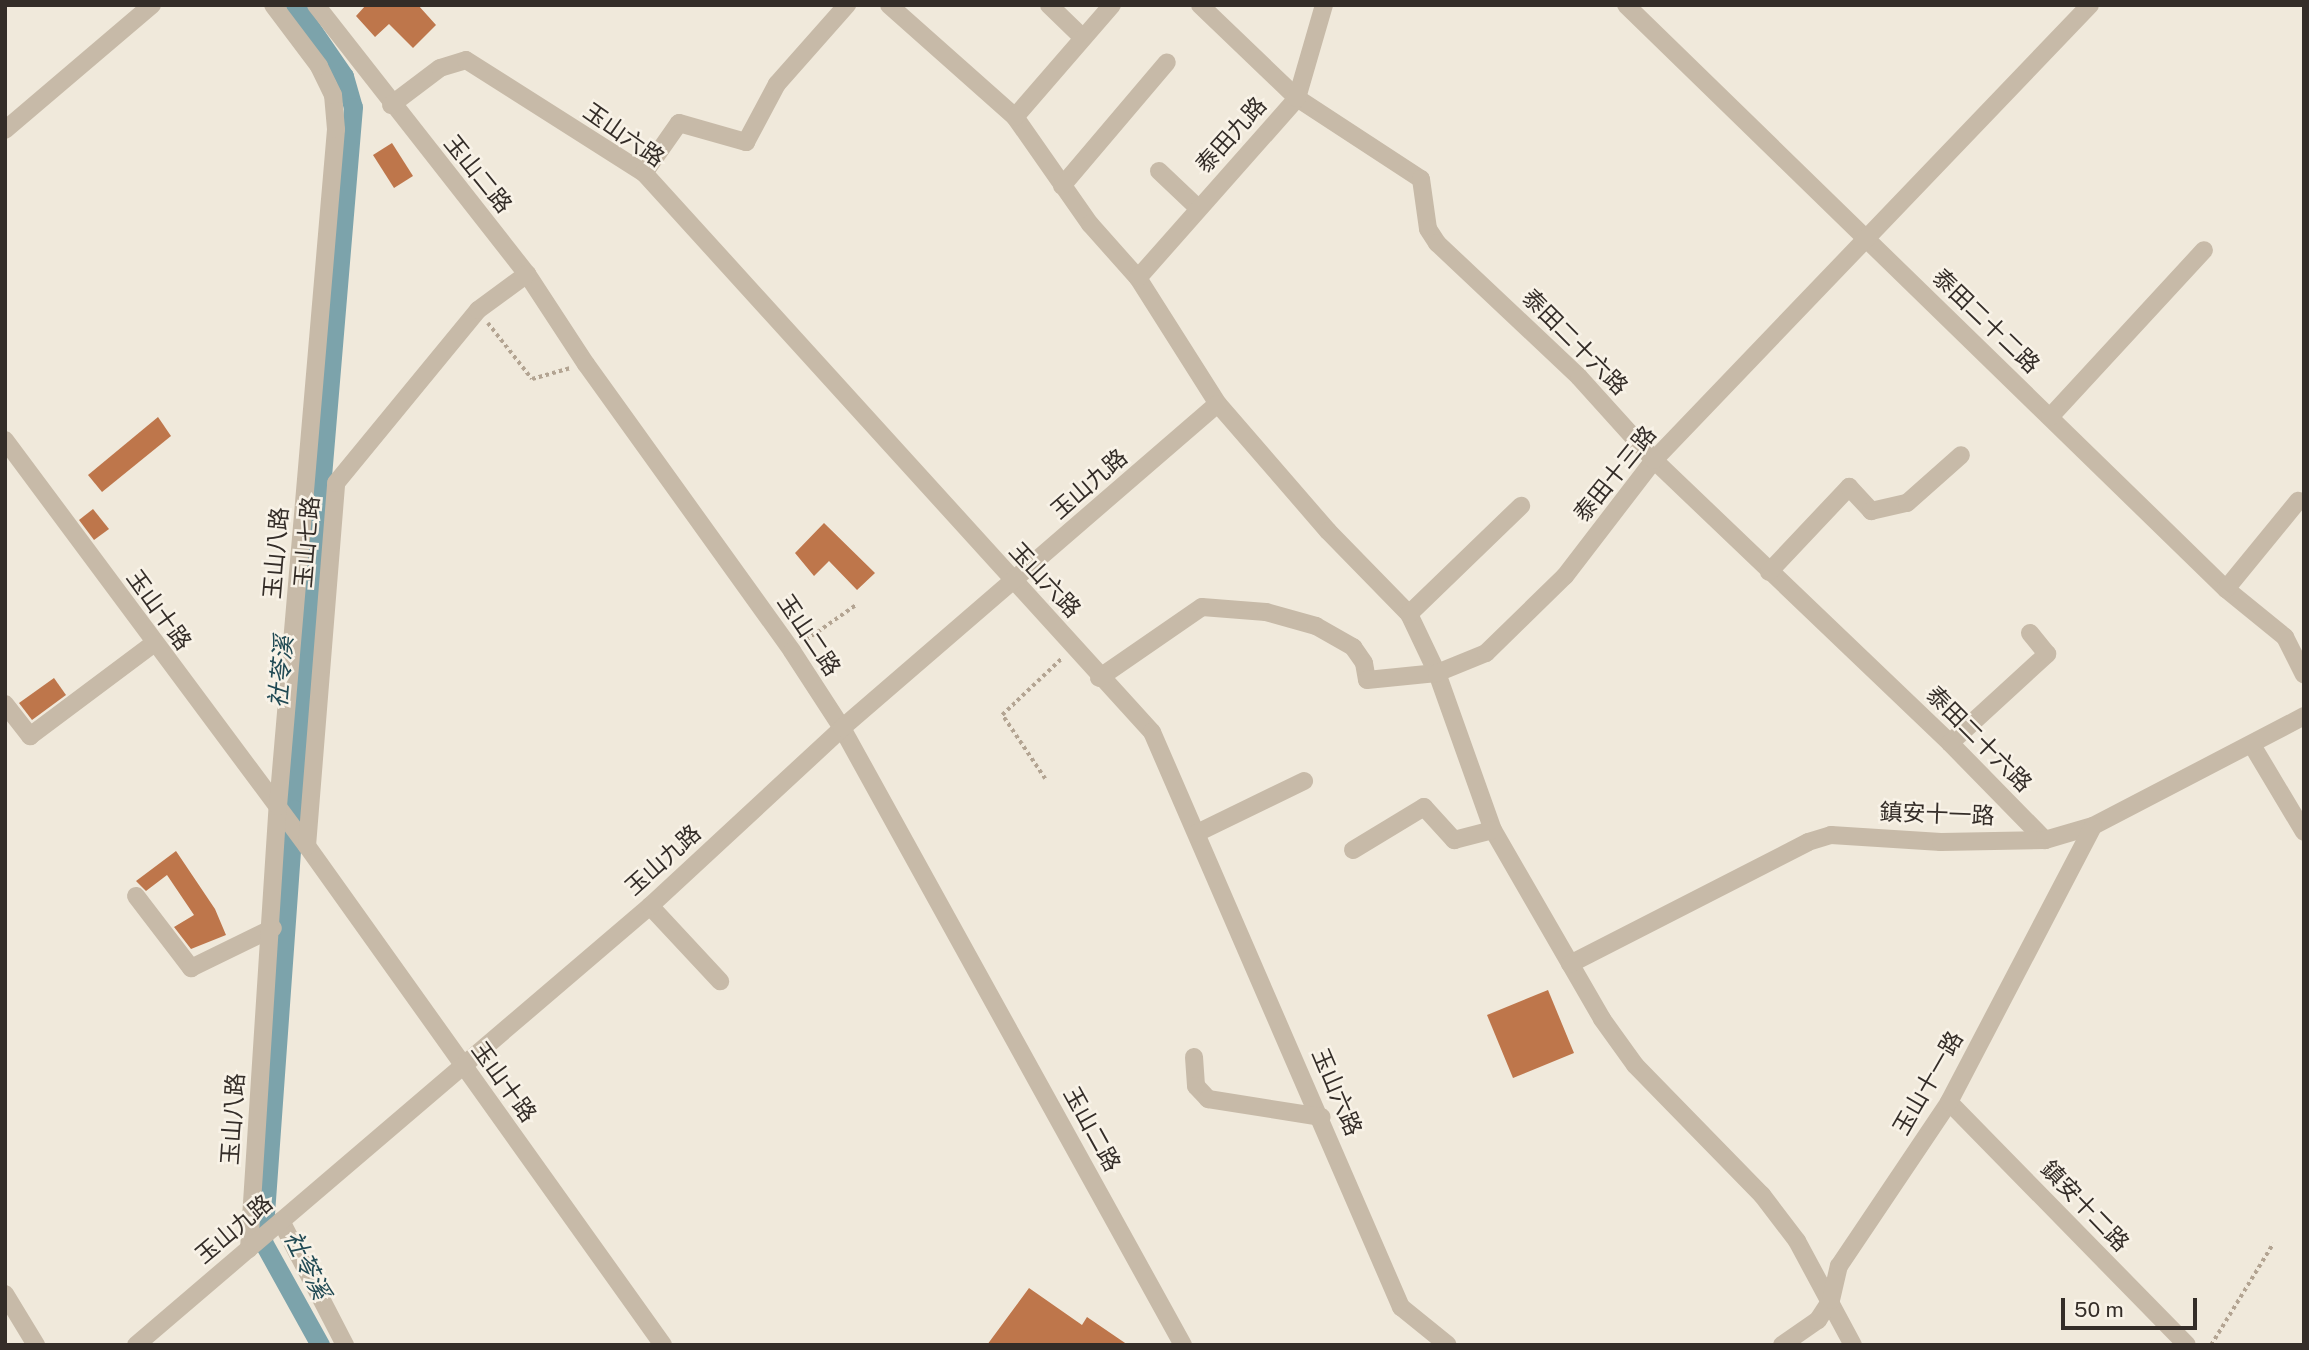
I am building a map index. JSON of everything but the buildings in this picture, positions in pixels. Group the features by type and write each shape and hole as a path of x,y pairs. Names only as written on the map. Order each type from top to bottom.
{"street":[{"path":"5,130 152,5"},
{"name":"玉山八路","path":"254,1244 278,807 335,129 333,94 319,66 273,5"},
{"name":"玉山二路","path":"316,5 391,105 527,274 586,364 792,650 842,729 1183,1345"},
{"path":"644,173 679,123 746,142 777,84 847,5"},
{"path":"889,5 1015,117 1062,186 1138,278 1219,404 1328,531 1409,614 1437,673 1493,830 1570,964 1635,1065 1762,1195 1797,1241 1853,1345"},
{"path":"1049,5 1082,37"},
{"path":"1015,117 1112,5"},
{"name":"泰田二十六路","path":"1200,5 1297,98 1420,179 1428,229 1437,243 1579,377 1654,460 1950,743 2045,840"},
{"name":"泰田九路","path":"1138,278 1197,207 1297,98 1325,5"},
{"name":"泰田二十二路","path":"1626,5 2227,589 2285,637 2304,675"},
{"name":"泰田十三路","path":"1099,678 1202,607 1266,611 1316,626 1353,647 1364,663 1367,680 1437,673 1486,653 1565,576 1654,460 2090,5"},
{"name":"玉山六路","path":"391,105 440,68 466,60 644,173 1074,647 1099,678 1152,732 1322,1117 1401,1307 1448,1345"},
{"path":"1062,186 1167,62"},
{"path":"1159,171 1197,207"},
{"path":"2050,417 2204,250"},
{"name":"玉山七路","path":"307,846 336,483 478,310 527,274"},
{"name":"玉山九路","path":"136,1345 650,906 842,729 1219,404"},
{"name":"玉山十路","path":"5,440 153,644 307,846 663,1345"},
{"path":"1769,572 1849,487 1871,512 1907,503 1961,455"},
{"path":"2227,589 2298,501"},
{"path":"1409,614 1521,506"},
{"path":"1950,743 2047,654 2030,633"},
{"path":"5,704 30,736 153,644"},
{"name":"鎮安十一路","path":"1570,964 1808,842 1830,835 1941,842 2045,840 2093,825 2252,746 2304,716"},
{"path":"2252,746 2304,832"},
{"path":"1197,833 1304,781"},
{"path":"1353,850 1424,807 1454,840 1493,830"},
{"name":"玉山十一路","path":"1782,1345 1818,1320 1830,1300 1839,1266 1949,1102 2093,825"},
{"path":"136,896 191,968 273,928"},
{"path":"650,906 720,981"},
{"path":"1194,1057 1196,1086 1208,1099 1322,1117"},
{"name":"鎮安十二路","path":"1949,1102 2187,1345"},
{"path":"281,1221 345,1345"},
{"path":"5,1293 36,1345"}],"path":[{"path":"478,310 532,379 586,364"},
{"path":"792,650 856,606"},
{"path":"1045,779 1002,715 1074,647"},
{"path":"2211,1345 2273,1244"}],"waterway":[{"name":"社苓溪","path":"295,5 344,76 353,107 294,809 263,1242 320,1345"}]}
